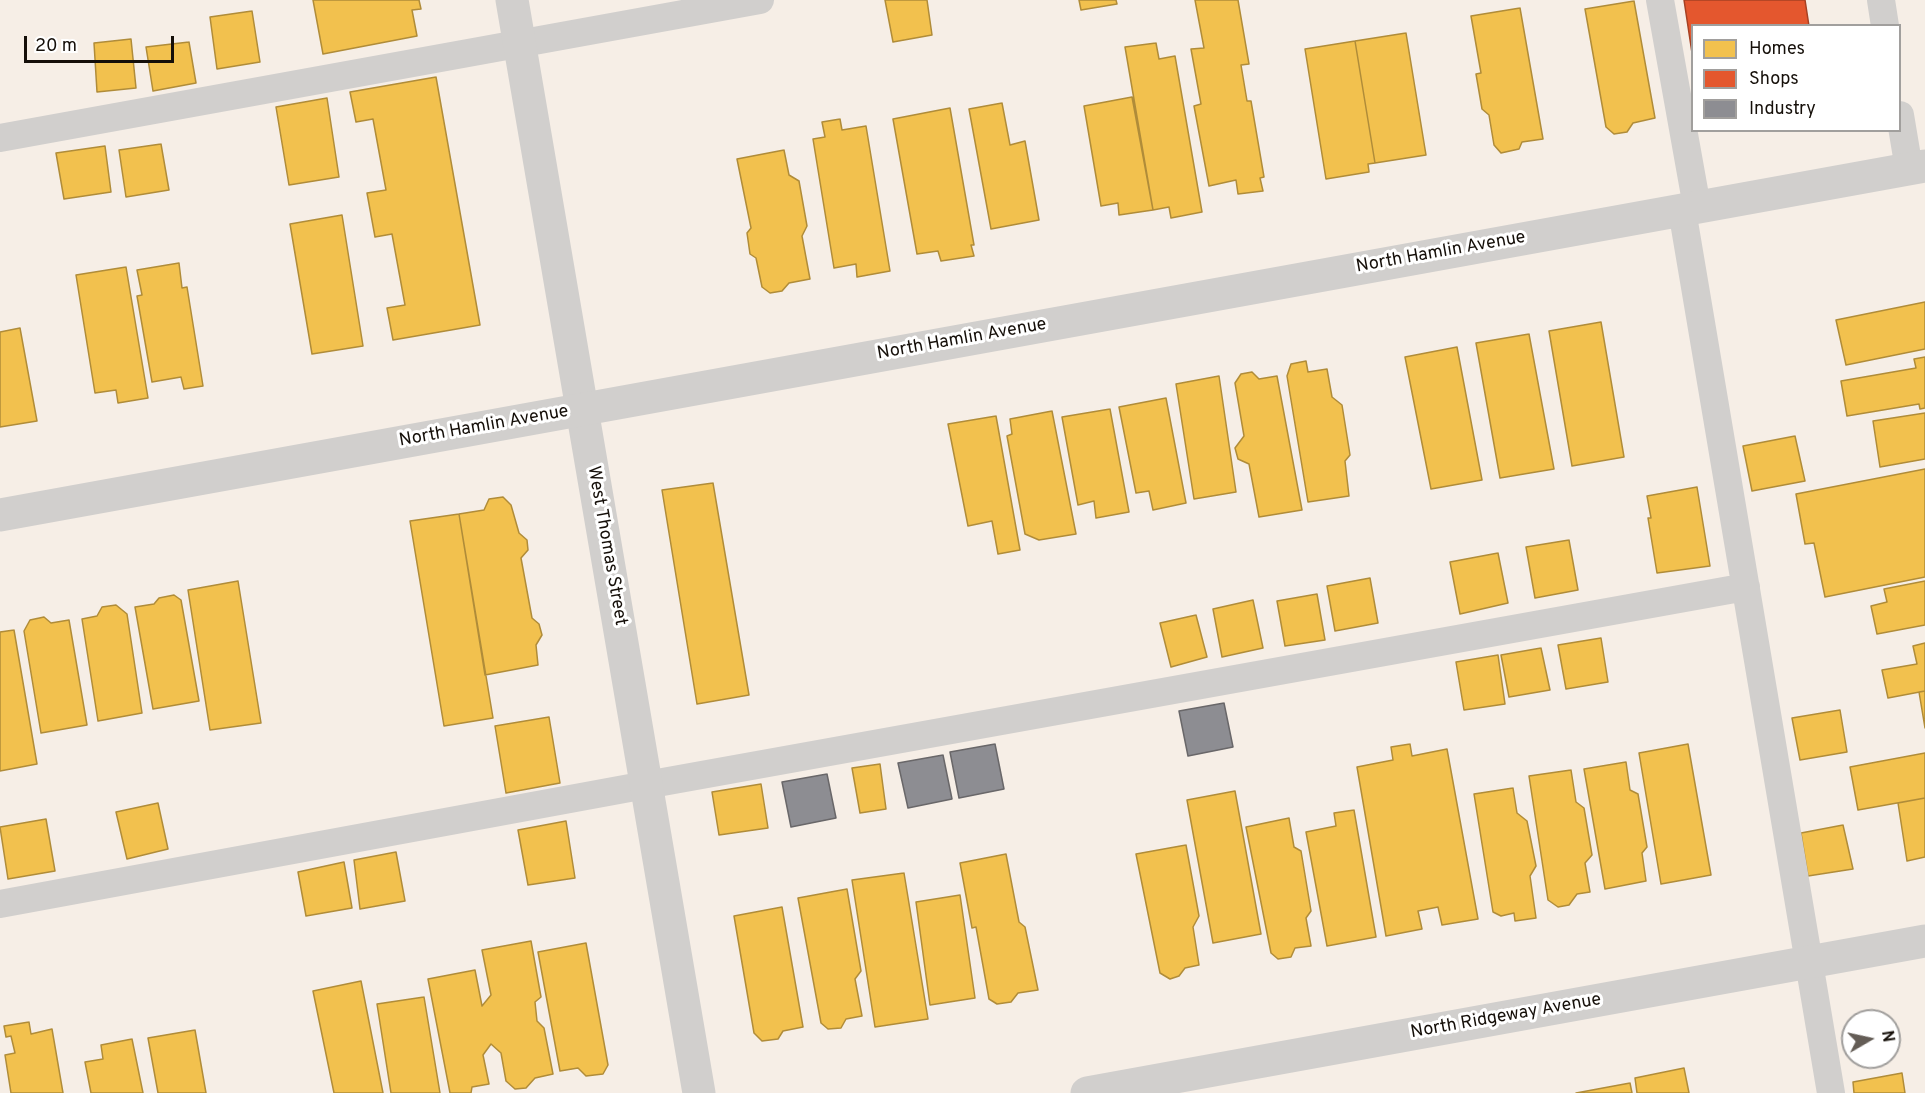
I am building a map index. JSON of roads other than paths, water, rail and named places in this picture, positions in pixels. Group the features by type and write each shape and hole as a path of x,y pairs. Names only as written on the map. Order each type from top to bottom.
{"street":[{"name":"West Thomas Street","path":"512,0 699,1093"},
{"name":"North Hamlin Avenue","path":"0,514 1917,167"},
{"name":"North Ridgeway Avenue","path":"1087,1093 1925,941"}],"lane":[{"path":"0,138 760,0"},
{"path":"1660,0 1746,587 1831,1093"},
{"path":"1881,0 1885,24"},
{"path":"1901,121 1917,167"},
{"path":"0,904 1746,587"}]}
